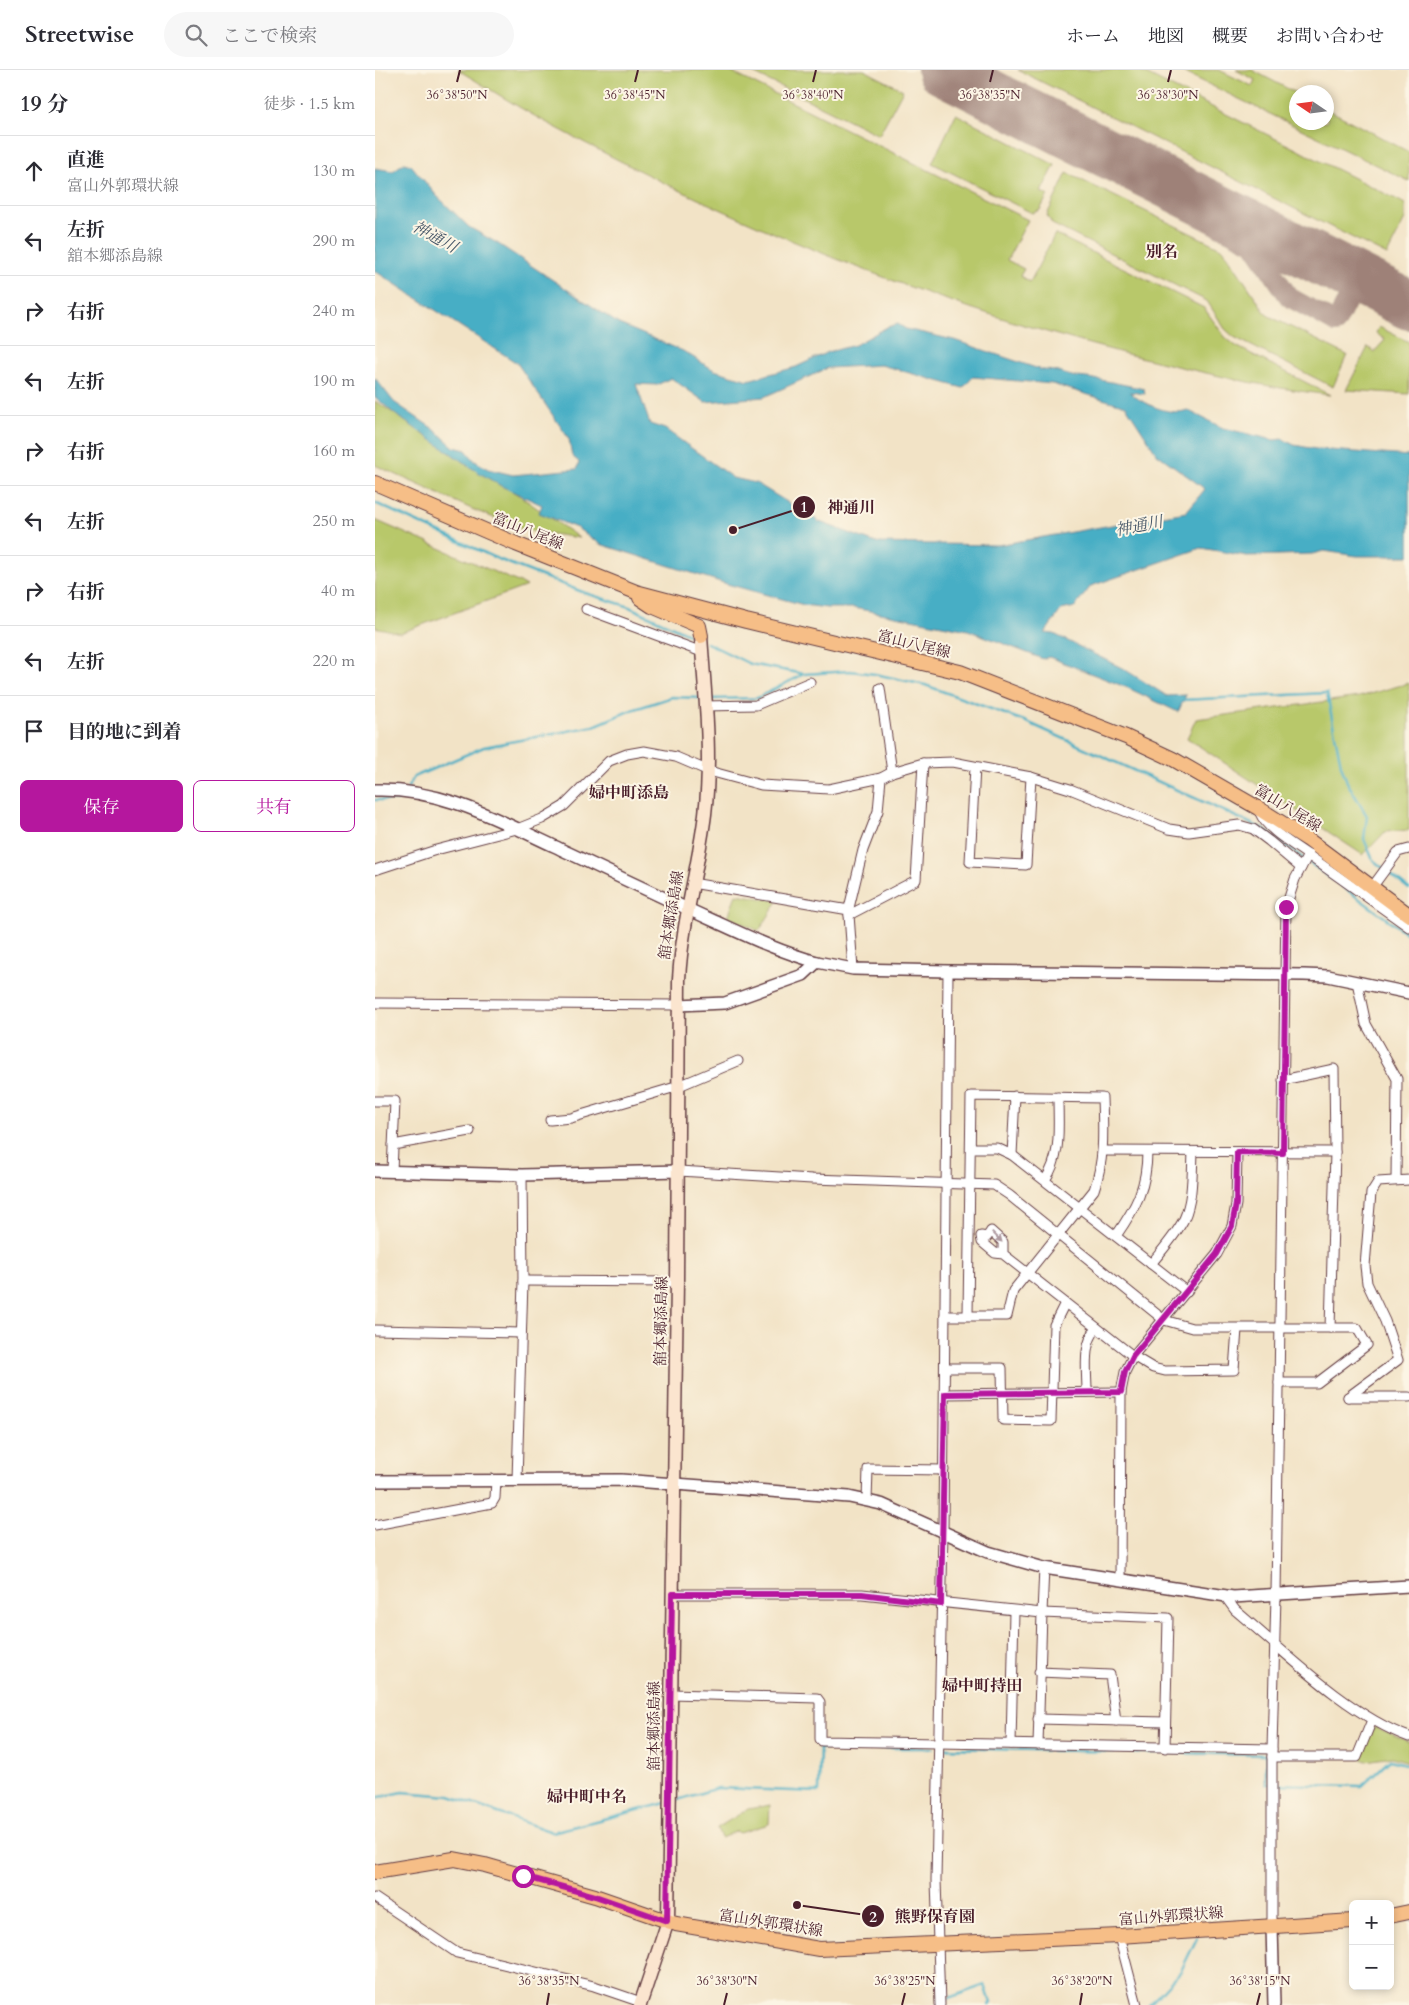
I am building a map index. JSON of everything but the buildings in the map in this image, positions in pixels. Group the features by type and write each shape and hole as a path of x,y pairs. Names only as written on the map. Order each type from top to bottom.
{"main road":[{"name":"富山八尾線","path":"375,483 516,544 636,592 746,622 960,672 1117,733 1173,759 1258,808 1307,839 1373,886 1409,915"},
{"path":"636,592 642,600 699,626 701,643"},
{"name":"舘本郷添島線","path":"641,2004 667,1921 679,1172 678,1005 681,945 705,816 709,771 701,643"},
{"name":"富山外郭環状線","path":"375,1872 454,1859 485,1865 595,1896 667,1921 819,1949 1119,1936 1349,1921"},
{"path":"1394,1915 1409,1912"}],"street":[{"path":"586,610 634,629 701,643"},
{"path":"705,706 756,705 811,682"},
{"path":"880,688 892,772"},
{"path":"375,870 436,850 517,829 542,819 564,806 609,761 627,754 657,752 676,757 709,771 761,785 829,789 881,778 892,772 923,763 953,762 1031,777 1070,788 1169,828 1189,832 1239,825 1253,830 1409,927"},
{"path":"692,884 849,913 916,880 923,763"},
{"path":"975,767 970,862 1026,865 1031,777"},
{"path":"853,968 849,913 863,850 878,811 881,778"},
{"path":"375,790 431,794 517,829 786,953 817,962 853,968 948,971 1327,976 1409,992"},
{"path":"1258,808 1262,818 1304,861"},
{"path":"1373,886 1397,852 1409,850"},
{"path":"1274,2005 1272,1753 1283,1153 1284,975 1286,907 1289,892 1304,861"},
{"path":"375,1003 678,1005 725,1003 803,975 817,962"},
{"path":"940,2005 936,1880 944,1470 948,971"},
{"path":"1357,982 1366,1024 1397,1079 1396,1180"},
{"path":"550,1120 571,1118 679,1086 738,1061"},
{"path":"1283,1080 1334,1069 1335,1152 1330,1328"},
{"path":"945,1316 1007,1316 1013,1291 1094,1190 1101,1171 1103,1151 1102,1098 971,1096 970,1237 967,1315"},
{"path":"1012,1155 1015,1096"},
{"path":"1045,1180 1055,1162 1059,1097"},
{"path":"375,1101 395,1101 392,1172"},
{"path":"393,1145 470,1131"},
{"path":"971,1148 997,1148 1012,1155 1187,1292"},
{"path":"1103,1151 1335,1152"},
{"path":"1116,1236 1135,1209 1142,1191 1147,1171 1147,1152"},
{"path":"1151,1264 1178,1229 1185,1216 1191,1190 1193,1152"},
{"path":"1120,1580 1121,1392 1125,1372 1133,1356 1165,1320 1217,1254 1232,1226 1236,1204 1237,1152"},
{"path":"375,1171 522,1175 679,1172 812,1180 946,1182 994,1185 1165,1320 1192,1328 1357,1328 1367,1345 1317,1383 1279,1383"},
{"path":"517,1480 523,1280 522,1175"},
{"path":"1409,1180 1378,1182 1371,1193 1365,1266 1367,1283 1385,1321 1398,1360 1348,1396 1409,1397"},
{"path":"970,1237 987,1237 991,1231 1003,1242 1003,1254"},
{"path":"981,1236 981,1242 995,1253 1003,1254 1133,1356 1153,1368 1165,1371 1234,1370 1237,1329"},
{"path":"523,1280 677,1282"},
{"path":"945,1368 1002,1368 1003,1420 1051,1421 1054,1325 1057,1315 1065,1303"},
{"path":"1087,1392 1088,1344 1091,1334 1097,1328"},
{"path":"375,1330 521,1333"},
{"path":"945,1394 1121,1392"},
{"path":"867,1501 868,1469 944,1470"},
{"path":"375,1525 492,1503 496,1480"},
{"path":"375,1481 621,1480 849,1496 881,1504 988,1552 1044,1568 1224,1595 1276,1595 1409,1586"},
{"path":"1038,1745 1044,1568"},
{"path":"672,1594 862,1594 1014,1611 1168,1618 1165,1748"},
{"path":"1224,1595 1235,1610 1274,1643 1372,1720 1409,1737"},
{"path":"1011,1744 1014,1611"},
{"path":"1039,1672 1110,1675 1117,1721"},
{"path":"671,1694 817,1698 820,1702 820,1739 822,1741 1165,1748 1357,1757 1372,1720"},
{"path":"1038,1719 1165,1722"},
{"path":"375,1898 457,1953 594,1986 641,2004"},
{"path":"1119,1936 1137,2005"}],"green space":[{"path":"458,70 727,70 1028,220 1007,260 1024,269 1020,276 1030,282 1055,234 1204,308 1225,337 1236,346 1330,395 1251,383 1123,353 1049,333 904,285 762,228 692,196 518,107"},
{"path":"747,70 864,70 903,90 879,135"},
{"path":"1018,70 1138,70 1398,200 1405,204 1405,219 1387,255"},
{"path":"1179,70 1219,70 1252,86 1255,80 1236,70 1252,70 1289,89 1289,123"},
{"path":"1334,113 1409,152 1409,181 1303,130 1334,130"},
{"path":"956,114 1055,165 1041,192 1048,195 1040,210 1032,213 932,163"},
{"path":"1067,173 1223,249 1267,315 1347,355 1333,387 1234,337 1225,329 1207,301 1052,224 1047,215"},
{"path":"1379,327 1409,342 1409,394 1346,390 1368,347 1374,352 1385,340 1376,333"},
{"path":"375,401 520,496 579,538 525,530 474,510 375,465"},
{"path":"375,520 527,586 400,633 375,627"},
{"path":"1409,683 1409,830 1385,832 1363,855 1187,738 1196,719 1359,697"},
{"path":"736,894 778,901 759,931 728,917"},
{"path":"1376,1727 1409,1742 1409,1762 1392,1757 1366,1761 1362,1759 1371,1729"},
{"path":"770,1805 769,1824 739,1833 737,1831 721,1838 717,1828 748,1809"}],"water":[{"path":"404,163 411,165 436,195 469,227 497,243 619,324 683,351 714,370 748,380 796,367 828,352 855,345 887,327 898,324 906,329 954,340 1042,370 1144,389 1145,394 1130,392 1157,408 1173,412 1187,410 1223,428 1274,440 1283,439 1294,445 1316,449 1409,456 1409,556 1357,556 1324,551 1312,554 1247,556 1201,548 1091,586 1075,607 1061,610 1045,633 1054,634 1124,669 1167,696 1186,695 1178,712 1128,688 1049,657 1043,659 968,630 854,608 827,608 804,605 727,584 600,544 577,528 539,513 542,505 501,486 473,469 396,415 375,397 375,378 394,402 435,430 454,447 466,450 475,461 488,469 513,475 577,469 579,462 572,456 569,439 517,363 375,271 375,168 393,171","holes":["881,365 963,388 973,377 1052,384 1126,406 1157,454 1205,489 1186,512 998,545 876,543 820,522 756,483 733,478 665,429 650,424 636,384 657,385 671,378 705,402 764,397 828,368"]}],"waterway":[{"path":"375,503 498,559 585,593 627,606 695,637"},
{"path":"707,643 750,664 804,674 850,671 875,674 925,685 1027,722 1263,829 1409,935"},
{"path":"709,699 757,698 802,675"},
{"path":"1181,700 1327,693 1341,765 1347,782 1367,816 1364,839 1373,860 1409,889"},
{"path":"408,787 414,777 484,747 594,726 629,711 672,697 701,698"},
{"path":"375,800 399,800 403,794"},
{"path":"674,1801 718,1788 819,1792 820,1748 933,1748"},
{"path":"945,1748 1266,1755 1266,1784 1362,1786 1390,1760 1409,1765"},
{"path":"375,1798 403,1792 450,1796 552,1832 666,1803"},
{"path":"1149,2005 1181,1971 1197,1938"},
{"path":"943,2000 985,1985 991,2003 989,2005"}],"taxiway":[{"path":"1235,217 1289,297 1336,323 1358,279"}],"runway":[{"path":"942,70 1409,305"}],"place":[{"name":"神通川","path":"733,530"},
{"name":"熊野保育園","path":"797,1905"}],"district":[{"name":"別名","path":"1162,252"},
{"name":"婦中町添島","path":"629,793"},
{"name":"婦中町持田","path":"982,1686"},
{"name":"婦中町中名","path":"587,1797"}],"route":[{"path":"523,1876 595,1896 667,1921 672,1594 862,1594 941,1604 945,1394 1121,1392 1125,1372 1133,1356 1165,1320 1217,1254 1232,1226 1236,1204 1237,1152 1283,1153 1286,907"}]}
